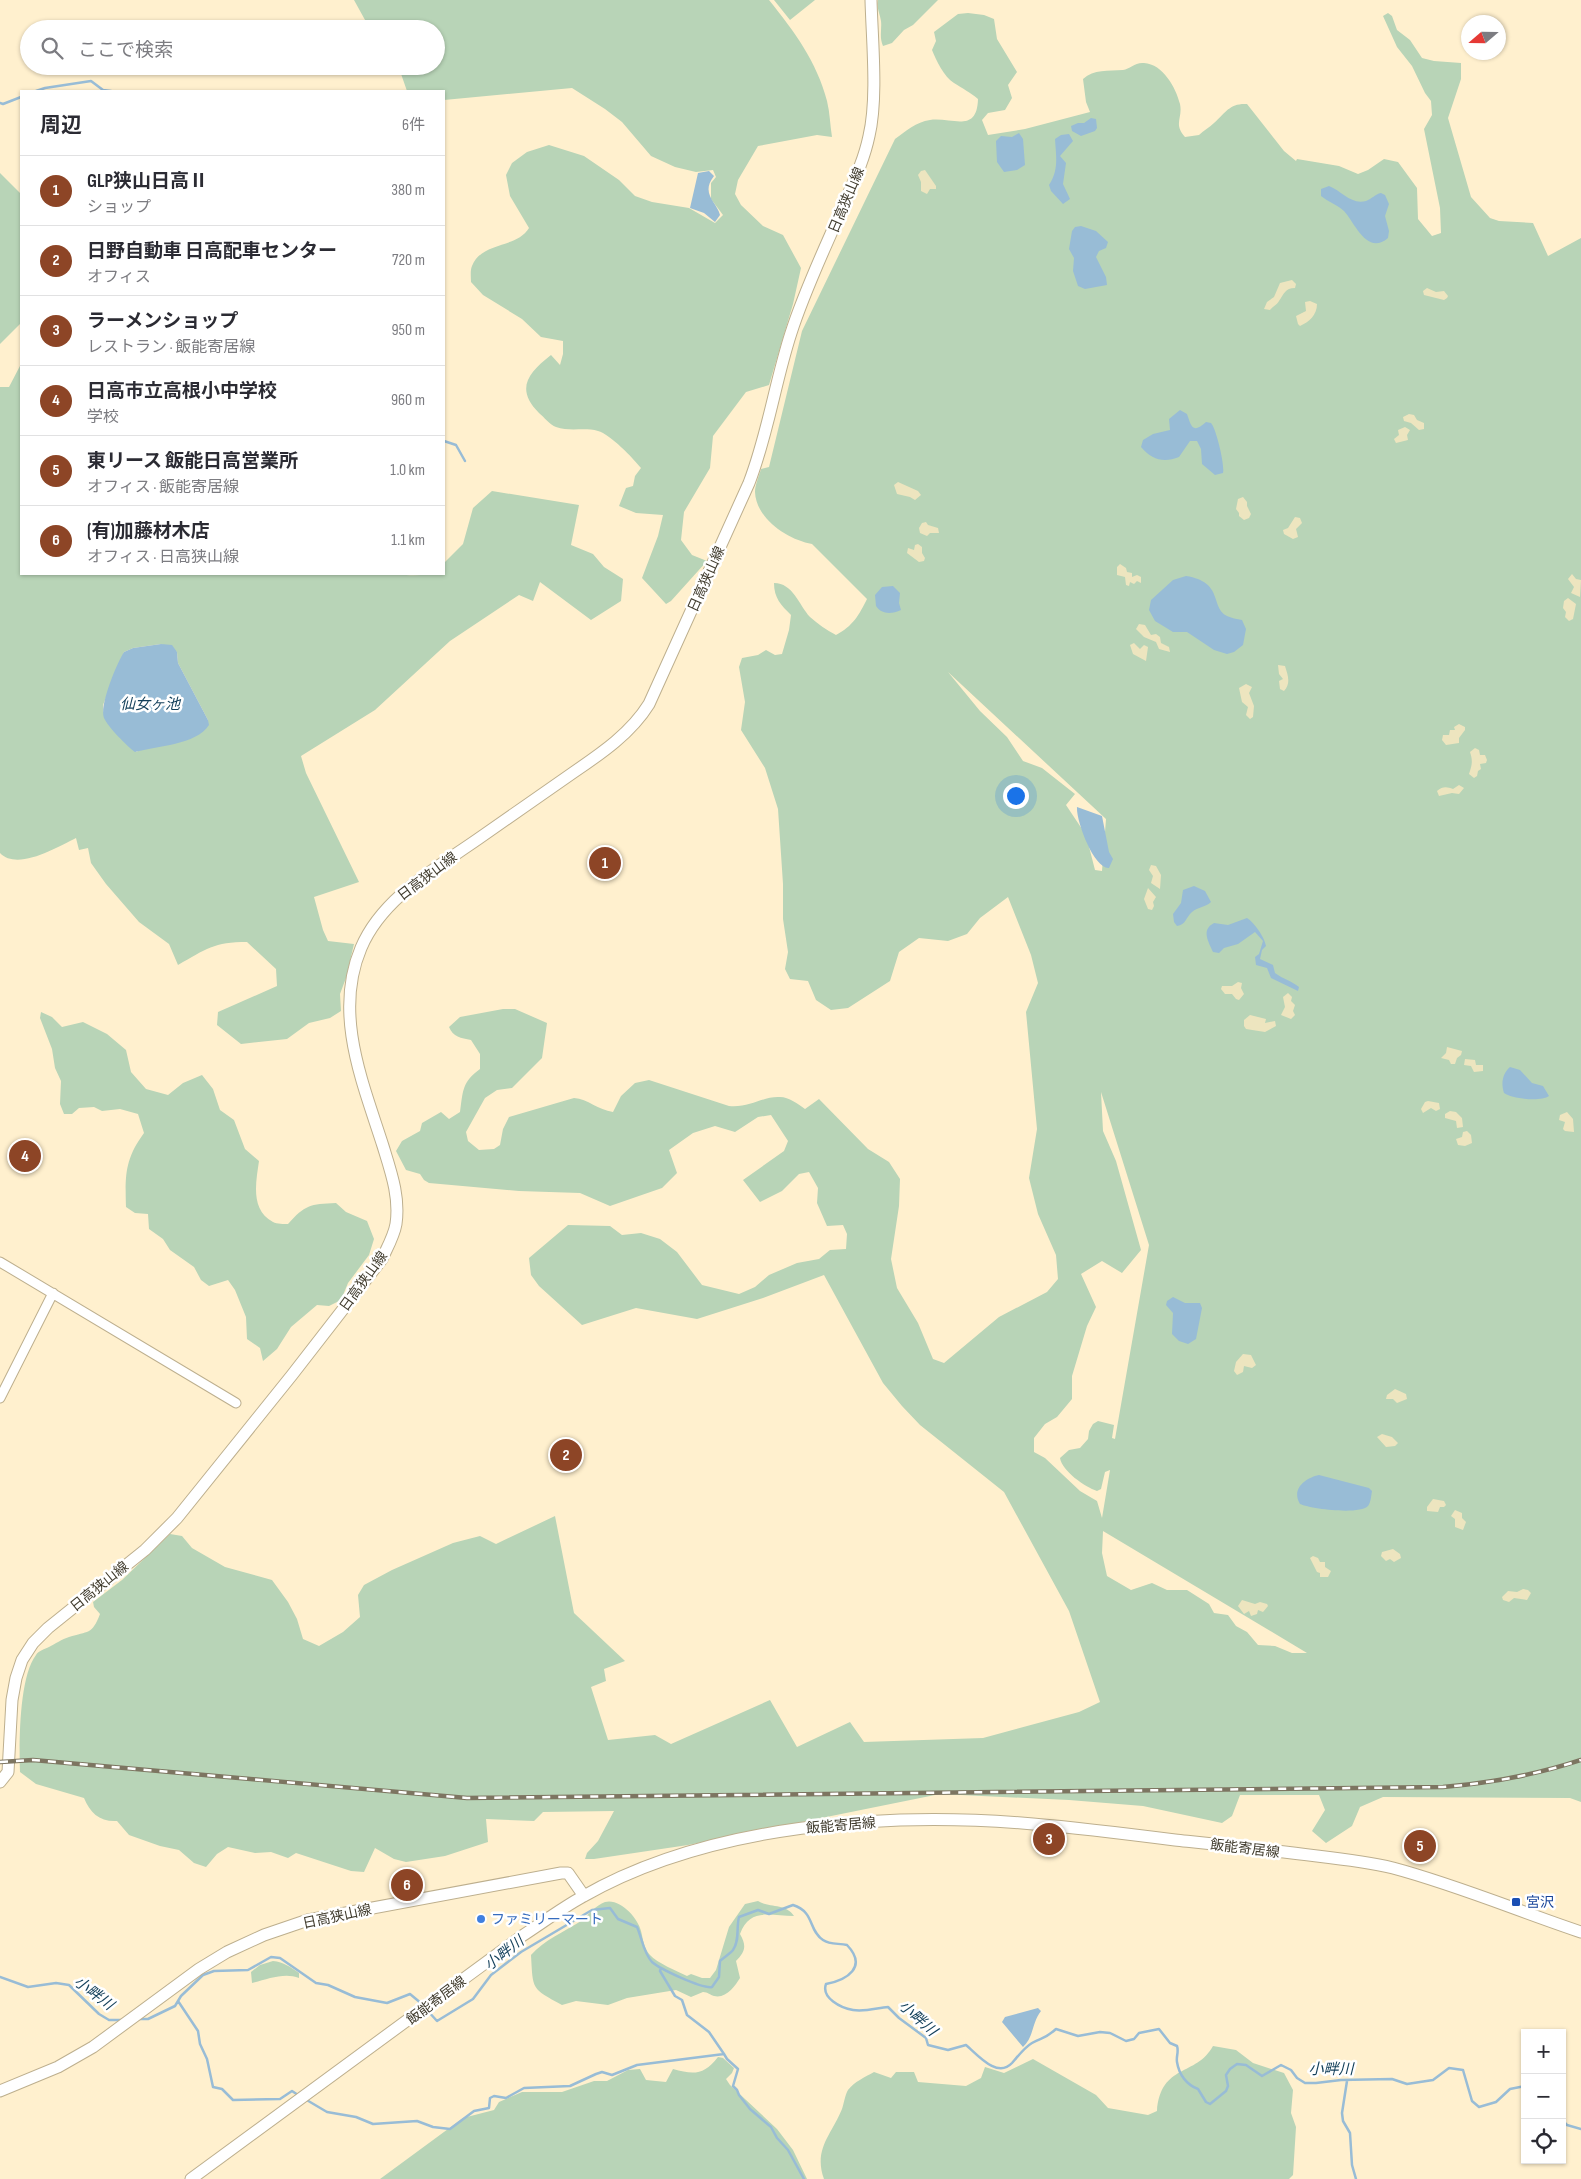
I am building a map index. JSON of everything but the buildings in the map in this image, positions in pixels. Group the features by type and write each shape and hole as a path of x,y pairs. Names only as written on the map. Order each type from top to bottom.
{"main road":[{"name":"日高狭山線","path":"0,1782 8,1772 12,1700 16,1678 22,1660 34,1643 48,1628 145,1550 177,1518 382,1259 390,1243 396,1225 397,1201 394,1180 361,1077 350,1022 350,994 360,949 374,924 410,886 604,751 640,717 648,704 750,482 760,456 774,390 791,332 809,284 863,159 870,134 872,110 871,0"},
{"name":"飯能寄居線","path":"192,2179 522,1936 584,1896 662,1861 728,1841 817,1827 871,1822 949,1819 1031,1823 1365,1862 1426,1878 1581,1932"},
{"name":"日高狭山線","path":"0,2090 66,2062 93,2047 199,1968 227,1952 264,1935 308,1920 561,1873 568,1873 572,1877 584,1896"}],"street":[{"path":"0,1262 236,1403"},
{"path":"0,1398 53,1293"}],"green space":[{"path":"354,0 769,0 796,35 811,60 827,101 832,137 817,135 758,146 738,180 735,194 741,205 763,226 783,235 801,268 793,304 769,385 746,392 713,436 710,468 684,512 681,540 692,555 707,561 671,601 666,604 642,578 658,536 663,515 636,513 619,506 626,488 633,486 635,476 641,468 633,458 603,433 593,430 556,427 539,413 528,396 527,382 536,368 551,355 560,365 563,354 563,341 541,337 522,319 483,295 471,282 471,270 477,258 483,252 516,239 529,228 510,196 506,175 512,163 527,152 549,145 584,156 619,180 635,196 652,202 689,208 715,223 723,215 711,199 711,183 716,177 713,170 696,172 675,167 651,156 622,122 572,88 445,100 445,90 407,90 401,75 445,75 445,20 365,20"},
{"path":"774,0 815,0 790,20"},
{"path":"878,0 938,0 892,43 883,46"},
{"path":"1388,13 1392,16 1397,30 1410,40 1422,58 1461,63 1461,79 1448,118 1471,197 1490,218 1499,221 1533,223 1548,256 1581,238 1581,1802 1570,1798 1383,1797 1360,1807 1352,1826 1326,1843 1312,1831 1325,1810 1319,1795 1240,1795 1232,1816 1222,1823 1143,1806 1069,1800 940,1794 688,1845 594,1859 585,1859 587,1853 598,1841 614,1811 543,1812 534,1821 486,1819 488,1842 445,1856 406,1862 394,1859 375,1848 364,1872 351,1871 296,1853 288,1858 271,1852 255,1853 228,1847 217,1854 206,1867 194,1863 179,1850 160,1846 129,1835 117,1821 106,1820 96,1815 89,1808 84,1798 36,1784 20,1772 20,1728 23,1694 30,1665 37,1654 64,1639 92,1629 100,1614 94,1607 93,1602 122,1580 170,1534 182,1536 192,1548 225,1567 272,1580 288,1602 297,1619 303,1639 319,1646 343,1632 360,1617 358,1595 364,1585 392,1570 453,1543 480,1536 496,1544 555,1516 574,1613 625,1661 604,1669 606,1681 591,1687 608,1740 655,1735 671,1744 770,1700 797,1747 850,1722 864,1742 983,1738 1079,1712 1100,1702 1069,1611 1004,1492 920,1425 902,1406 883,1383 824,1275 763,1298 697,1319 636,1308 582,1325 539,1286 531,1275 529,1258 568,1225 610,1226 622,1235 641,1233 660,1239 677,1252 702,1285 739,1294 755,1287 769,1275 797,1263 819,1259 830,1250 846,1249 847,1234 843,1225 827,1226 817,1203 818,1188 809,1172 799,1174 782,1191 760,1202 743,1180 784,1151 788,1141 771,1115 758,1117 735,1132 715,1126 693,1133 669,1150 677,1173 662,1188 610,1206 580,1193 519,1191 429,1183 420,1174 406,1170 396,1151 402,1141 420,1131 422,1123 441,1112 449,1119 460,1112 464,1087 480,1069 480,1054 471,1040 455,1035 449,1027 460,1017 503,1009 515,1009 547,1023 542,1058 512,1088 497,1090 485,1098 466,1132 468,1141 479,1150 494,1149 500,1145 503,1129 509,1117 574,1098 613,1112 621,1096 635,1083 649,1080 729,1106 783,1097 790,1099 805,1109 819,1099 868,1149 889,1162 900,1179 899,1206 891,1259 897,1288 918,1323 933,1359 944,1363 999,1317 1047,1292 1058,1279 1056,1255 1038,1214 1029,1178 1037,1129 1026,1012 1038,983 1031,955 1008,897 980,918 967,934 948,941 919,938 899,952 890,981 848,1008 831,1010 816,1000 808,981 790,979 785,969 788,952 783,919 783,884 778,809 765,768 741,730 745,702 739,667 742,658 758,655 766,650 775,655 782,654 789,630 791,615 779,601 775,593 774,583 781,584 791,591 810,617 836,635 855,620 867,599 812,544 793,538 775,527 761,511 755,489 761,469 769,467 802,331 895,139 911,127 925,121 962,122 973,117 977,110 978,99 947,77 932,50 936,41 934,32 958,14 984,15 994,19 997,39 1017,72 1008,85 1012,98 1005,110 988,113 982,120 988,135 1025,129 1090,112 1086,102 1083,79 1097,72 1123,70 1141,63 1151,64 1163,72 1172,84 1180,104 1179,125 1185,137 1199,135 1232,107 1247,104 1284,151 1296,161 1297,159 1339,166 1358,174 1368,170 1384,159 1398,162 1417,188 1418,219 1432,236 1441,233 1440,208 1424,129 1432,115 1431,101 1412,66 1397,47 1383,16","holes":["948,672 1106,819 1102,871 1095,870 1086,835 1066,805 1075,794 1042,768 1023,761 1007,737 980,711","1101,1092 1149,1245 1115,1439 1112,1438 1114,1425 1098,1421 1093,1424 1089,1431 1088,1439 1080,1448 1069,1450 1060,1458 1069,1473 1086,1486 1097,1491 1101,1489 1105,1472 1110,1470 1102,1518 1097,1501 1080,1491 1045,1458 1034,1452 1034,1438 1045,1424 1057,1417 1072,1399 1072,1376 1087,1326 1096,1307 1081,1274 1102,1261 1122,1273 1141,1250 1116,1161 1103,1131","1103,1531 1307,1653 1292,1653 1275,1646 1258,1645 1247,1632 1236,1626 1228,1615 1214,1613 1209,1604 1187,1590 1167,1590 1152,1583 1131,1590 1107,1576 1102,1553"]},
{"path":"0,173 20,193 20,324 0,344"},
{"path":"20,366 20,575 445,575 445,562 463,544 473,508 492,491 579,505 571,545 593,554 604,567 623,579 621,601 591,620 540,582 533,601 519,595 450,641 375,710 301,756 306,773 359,882 314,897 328,941 354,944 340,994 341,1011 330,1018 309,1023 287,1039 241,1044 217,1025 218,1012 277,986 276,969 247,942 218,945 178,965 169,944 139,922 106,884 91,863 88,848 79,850 76,838 48,852 26,859 16,860 7,858 0,853 0,387 9,387","holes":["161,644 177,652 178,663 208,720 136,752 103,711 103,705 124,652 133,648"]},
{"path":"41,1012 52,1017 62,1027 83,1022 107,1034 126,1050 131,1072 146,1089 168,1095 183,1083 202,1075 213,1089 220,1110 234,1120 245,1149 259,1161 256,1195 261,1210 273,1222 288,1224 304,1209 314,1205 336,1203 346,1212 367,1221 374,1239 369,1255 348,1283 341,1300 329,1306 317,1305 291,1327 277,1349 263,1361 260,1348 247,1339 246,1317 235,1290 228,1280 209,1286 201,1280 194,1267 170,1250 163,1239 149,1229 148,1214 135,1213 126,1207 126,1176 130,1159 144,1133 138,1114 120,1109 102,1111 94,1107 79,1108 72,1114 64,1114 60,1104 61,1081 55,1068 52,1049 40,1018"},
{"path":"758,1901 787,1909 794,1916 755,1916 744,1925 740,1934 744,1942 744,1949 736,1961 740,1978 730,1991 722,1996 714,1996 703,1992 691,1997 676,1990 627,1998 608,2005 576,2001 562,2005 539,1991 534,1982 531,1955 548,1941 581,1921 598,1905 605,1902 617,1903 628,1910 639,1926 646,1950 653,1958 687,1976 691,1974 702,1978 710,1978 716,1970 729,1927 745,1904"},
{"path":"273,1961 293,1969 299,1973 299,1978 282,1976 252,1983 251,1972 260,1965"},
{"path":"1213,2046 1236,2050 1253,2063 1284,2073 1293,2090 1291,2113 1296,2127 1293,2175 1289,2179 824,2179 821,2168 822,2150 842,2109 847,2092 856,2082 874,2072 891,2078 896,2072 914,2072 918,2082 966,2086 981,2078 985,2067 1004,2073 1033,2059 1096,2095 1108,2108 1148,2115 1157,2111 1160,2096 1165,2085 1180,2072 1206,2056"},
{"path":"718,2057 723,2058 734,2068 726,2079 730,2085 777,2129 793,2150 807,2179 380,2179 463,2118 494,2110 499,2102 522,2092 562,2092 594,2081 607,2081 628,2070 640,2069 646,2080 666,2082 673,2069 693,2073 698,2072 708,2067"}],"sand":[{"path":"925,170 936,186 936,189 930,189 927,194 921,191 921,182 918,175 921,171"},
{"path":"1292,280 1296,284 1295,288 1287,290 1270,310 1264,309 1267,302 1274,297 1280,283"},
{"path":"1427,288 1436,292 1444,291 1448,296 1444,300 1424,295 1423,291"},
{"path":"1310,301 1317,304 1316,312 1300,326 1296,316 1306,311 1305,302"},
{"path":"1409,414 1414,415 1417,420 1424,423 1424,429 1419,430 1411,423 1404,421 1403,417"},
{"path":"1405,427 1410,430 1407,435 1408,440 1396,443 1394,439 1399,435 1398,430"},
{"path":"898,482 918,491 921,495 915,500 897,494 894,485"},
{"path":"1243,497 1251,514 1249,518 1244,520 1239,516 1236,509 1238,499"},
{"path":"1295,517 1300,518 1302,523 1296,529 1298,537 1293,539 1284,534 1283,530 1288,528"},
{"path":"926,522 928,525 938,528 939,533 930,533 927,536 920,533 919,528 922,523"},
{"path":"918,544 922,547 922,553 925,558 924,561 919,562 907,553 908,548 914,550 915,545"},
{"path":"1120,564 1126,568 1127,572 1132,573 1132,577 1137,575 1141,577 1141,583 1137,581 1134,584 1130,582 1129,586 1126,585 1125,577 1117,575 1117,567"},
{"path":"1572,574 1576,579 1581,580 1580,597 1571,593 1574,587 1568,579"},
{"path":"1568,598 1576,604 1573,619 1569,621 1565,617 1566,612 1563,608 1564,601"},
{"path":"1139,624 1145,625 1151,635 1156,634 1160,637 1161,643 1169,647 1170,652 1159,649 1156,642 1144,637 1136,629"},
{"path":"1134,643 1140,649 1144,645 1148,647 1146,661 1133,654 1130,645"},
{"path":"1278,665 1285,666 1288,676 1288,685 1284,691 1280,689 1279,681 1283,679 1279,674"},
{"path":"1246,684 1252,687 1249,693 1254,706 1253,717 1250,719 1246,715 1248,707 1242,702 1239,688"},
{"path":"1459,724 1465,727 1465,730 1459,738 1459,743 1446,745 1442,740 1443,735 1449,735 1450,730 1455,730 1454,727"},
{"path":"1475,748 1479,750 1480,755 1485,755 1487,760 1486,763 1480,764 1481,769 1474,778 1469,774 1472,763 1470,752"},
{"path":"1459,785 1464,788 1459,794 1452,793 1439,796 1437,791 1439,789 1445,787 1453,789"},
{"path":"1151,865 1156,866 1161,875 1160,889 1151,883 1153,876 1149,870"},
{"path":"1148,888 1156,897 1152,910 1148,909 1144,899"},
{"path":"1238,982 1242,983 1241,988 1244,994 1239,1000 1232,994 1225,994 1221,989 1222,986 1232,986"},
{"path":"1288,993 1295,1005 1293,1011 1295,1015 1291,1019 1281,1015 1285,1007 1283,997"},
{"path":"1250,1015 1266,1019 1265,1023 1275,1021 1276,1026 1265,1032 1246,1029 1244,1020"},
{"path":"1447,1047 1462,1051 1455,1064 1451,1064 1449,1060 1441,1058 1446,1053"},
{"path":"1465,1059 1475,1060 1476,1065 1483,1065 1483,1071 1474,1072 1471,1066 1464,1065"},
{"path":"1425,1102 1439,1103 1440,1109 1436,1111 1431,1108 1423,1113 1421,1109"},
{"path":"1450,1111 1456,1112 1462,1118 1463,1127 1457,1128 1456,1121 1445,1118 1445,1114"},
{"path":"1567,1112 1573,1119 1574,1132 1565,1131 1563,1129 1565,1122 1559,1120 1560,1115"},
{"path":"1467,1131 1471,1135 1472,1143 1465,1146 1458,1145 1456,1139 1462,1137 1463,1132"},
{"path":"1243,1354 1251,1355 1256,1365 1252,1368 1244,1366 1243,1372 1237,1375 1234,1371 1236,1362"},
{"path":"1395,1389 1406,1394 1407,1399 1397,1403 1393,1399 1386,1399 1387,1395"},
{"path":"1382,1434 1392,1437 1398,1443 1395,1446 1386,1447 1377,1437"},
{"path":"1433,1499 1444,1501 1446,1505 1440,1507 1438,1512 1427,1511 1427,1507"},
{"path":"1455,1510 1462,1513 1462,1518 1466,1522 1463,1530 1455,1527 1455,1519 1451,1516"},
{"path":"1393,1549 1400,1554 1401,1558 1394,1562 1390,1559 1386,1561 1381,1556 1382,1552"},
{"path":"1313,1556 1318,1558 1320,1562 1325,1562 1325,1567 1331,1571 1328,1577 1320,1577 1320,1573 1317,1572 1310,1558"},
{"path":"1523,1589 1531,1593 1527,1600 1514,1598 1509,1602 1503,1600 1502,1597 1508,1591 1517,1592"},
{"path":"1242,1600 1255,1604 1260,1602 1268,1606 1263,1612 1258,1610 1257,1614 1251,1616 1249,1611 1244,1614 1238,1606"}],"water":[{"path":"1091,118 1096,119 1097,128 1095,131 1081,136 1072,131 1071,126 1084,123"},
{"path":"1019,133 1023,139 1025,165 1017,170 1004,172 997,162 996,141 1001,136 1012,137"},
{"path":"1069,134 1073,141 1060,156 1066,163 1063,184 1070,199 1063,204 1051,191 1049,185 1056,168 1055,139 1061,135"},
{"path":"709,171 714,176 710,182 709,193 720,215 715,222 704,213 690,208 698,173"},
{"path":"1329,186 1351,199 1361,202 1377,194 1385,195 1389,204 1385,216 1389,231 1388,238 1374,243 1362,236 1344,211 1321,196 1321,189"},
{"path":"1081,226 1096,231 1108,242 1106,248 1099,251 1096,257 1106,277 1107,285 1085,289 1078,286 1073,271 1074,258 1069,249 1072,231 1075,227"},
{"path":"1180,410 1187,414 1191,425 1195,428 1206,422 1211,423 1220,447 1223,473 1215,475 1202,464 1201,449 1197,441 1190,441 1179,457 1168,460 1158,459 1149,455 1141,447 1143,440 1153,434 1170,430 1169,419"},
{"path":"1186,576 1198,579 1211,589 1222,612 1229,617 1242,620 1246,629 1243,645 1234,652 1227,654 1214,650 1187,632 1173,632 1155,621 1149,610 1151,600 1173,580"},
{"path":"893,586 900,593 899,603 901,610 891,613 881,611 876,606 875,595 882,587"},
{"name":"仙女ヶ池","path":"161,644 172,645 177,652 178,663 209,725 203,732 186,741 135,752 118,736 104,718 103,712 106,695 124,652 133,648"},
{"path":"1077,807 1102,816 1109,852 1113,859 1109,868 1103,866 1092,853 1079,823"},
{"path":"1194,886 1205,891 1211,902 1194,910 1184,922 1177,926 1174,922 1173,914 1181,903 1183,890"},
{"path":"1247,918 1256,927 1266,946 1262,950 1260,959 1273,965 1275,973 1299,987 1298,991 1271,978 1267,968 1256,965 1255,957 1259,954 1263,941 1255,932 1238,944 1224,948 1219,953 1213,952 1207,936 1210,926 1214,923 1228,925"},
{"path":"1510,1067 1520,1070 1532,1083 1543,1086 1549,1096 1540,1099 1526,1099 1504,1093 1503,1079"},
{"path":"1173,1297 1185,1303 1200,1303 1202,1308 1196,1339 1188,1344 1179,1341 1172,1334 1173,1313 1166,1305 1167,1301"},
{"path":"1319,1475 1369,1488 1372,1491 1368,1506 1363,1509 1345,1511 1300,1504 1297,1494 1298,1489 1304,1482"},
{"path":"1038,2008 1041,2011 1027,2043 1023,2047 1002,2022 1005,2017"}],"waterway":[{"path":"39,90 91,81 103,90"},
{"path":"0,103 3,104 20,97"},
{"path":"445,441 456,445 465,461"},
{"name":"小畔川","path":"427,2010 437,2021 473,1999 491,1975 521,1952 592,1910 610,1908 618,1919 637,1927 652,1962 681,1978 712,1987 719,1977 720,1961 735,1946 739,1917 758,1910 769,1914 793,1905 805,1912 818,1936 826,1942 847,1945 856,1960 855,1966 847,1976 826,1984 826,1994 833,2002 848,2009 857,2010 888,2007 899,2018 926,2038 928,2045 948,2050 966,2045 981,2059 994,2067 1006,2067 1029,2045 1056,2029 1078,2036 1100,2032 1110,2033 1126,2041 1134,2039 1139,2033 1159,2029 1170,2043 1177,2046 1178,2067 1184,2079 1198,2089 1206,2102 1210,2104 1226,2091 1228,2086 1226,2075 1237,2064 1246,2065 1262,2076 1281,2065 1291,2070 1297,2078 1305,2083 1392,2079 1407,2084 1433,2080 1449,2068 1463,2070 1472,2101 1479,2107 1496,2102 1510,2089 1521,2087"},
{"name":"小畔川","path":"137,2019 148,2019 175,2006 181,1996 203,1975 214,1971 248,1970 271,1957 280,1958 316,1983 328,1985 355,1997 387,2003 410,1994 422,2004"},
{"path":"661,1968 660,1971 675,1996 682,2000 687,2015 709,2032 724,2054"},
{"name":"小畔川","path":"0,1977 28,1987 56,1983 69,1985 99,2014 109,2020 122,2020"},
{"path":"178,2001 198,2031 213,2087 222,2089 233,2100 280,2099 292,2091 298,2095"},
{"path":"305,2099 327,2112 356,2117 373,2124 417,2121 433,2127 450,2129 474,2111 489,2108 490,2098 494,2096 506,2098 524,2088 570,2086 602,2072 612,2075 637,2065 724,2054 738,2069 733,2086 750,2109 771,2127 777,2138 788,2150 804,2179"},
{"path":"1347,2081 1342,2113 1343,2121 1350,2133 1352,2165 1356,2179"},
{"name":"小畔川","path":"1566,2124 1581,2129"}],"railway":[{"path":"0,1762 33,1760 467,1798 1443,1787 1513,1778 1581,1760"}],"place":[{"name":"GLP狭山日高Ⅱ","path":"605,863"},
{"name":"日高市立高根小中学校","path":"25,1156"},
{"name":"日野自動車 日高配車センター","path":"566,1455"},
{"name":"ラーメンショップ","path":"1049,1839"},
{"name":"東リース 飯能日高営業所","path":"1420,1846"},
{"name":"(有)加藤材木店","path":"407,1885"},
{"name":"宮沢","path":"1516,1902"},
{"name":"ファミリーマート","path":"481,1919"}]}
